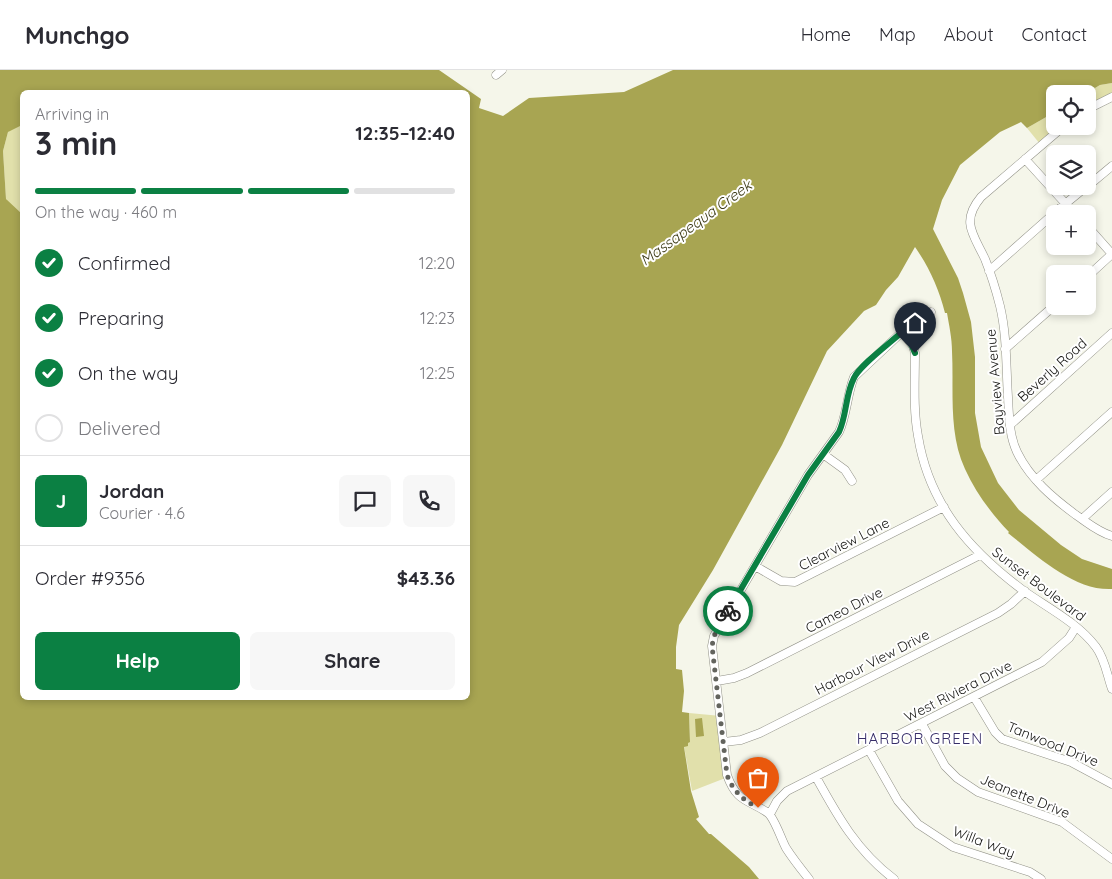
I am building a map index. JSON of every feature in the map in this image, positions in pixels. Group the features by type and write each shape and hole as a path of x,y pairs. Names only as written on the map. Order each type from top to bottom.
{"street":[{"path":"1096,105 1112,97"},
{"name":"Bayview Avenue","path":"1053,135 981,197 972,212 970,221 971,232 990,271 1000,307 1010,425 1012,439 1018,452 1026,468 1051,496 1098,531 1112,536"},
{"path":"1025,159 1066,204"},
{"path":"1096,179 1112,166"},
{"path":"990,271 1076,195"},
{"path":"1096,236 1112,254 1096,269"},
{"path":"809,879 786,846 770,814 746,802 730,783 727,775 712,646 714,636 808,475 842,424 854,376 918,317 931,312"},
{"path":"1005,349 1046,313"},
{"name":"Sunset Boulevard","path":"902,332 915,353 915,414 921,454 930,482 954,526 980,555 1025,591 1076,627 1096,648 1109,666 1112,689"},
{"name":"Beverly Road","path":"1010,425 1112,333"},
{"path":"1036,480 1112,412"},
{"path":"823,454 845,470 852,481"},
{"path":"1082,519 1112,492"},
{"name":"Clearview Lane","path":"754,566 781,581 795,582 944,507"},
{"name":"Cameo Drive","path":"717,681 747,673 980,555"},
{"name":"Harbour View Drive","path":"724,742 741,740 769,728 998,613 1025,591"},
{"name":"West Riviera Drive","path":"770,814 777,801 787,791 1042,662 1069,638 1076,627"},
{"name":"Tanwood Drive","path":"974,697 995,732 1002,739 1071,762 1112,784"},
{"name":"Jeanette Drive","path":"922,724 945,766 957,778 978,792 1062,822 1112,859"},
{"name":"Willa Way","path":"869,750 898,801 918,824 953,847 1030,872 1041,879"},
{"path":"816,777 844,826 862,850 894,879"}],"green space":[{"path":"1112,83 1112,97 1096,104 1096,87"},
{"path":"20,117 20,224 6,199 3,151 8,132"},
{"path":"1046,117 1046,135 1052,135 1040,144 1027,128"},
{"path":"689,713 721,716 728,777 692,791 684,746 688,746 688,742 690,742"}],"water":[{"name":"Massapequa Creek","path":"0,70 439,70 468,90 20,90 20,126 8,132 3,151 6,199 20,212 20,700 470,700 470,91 481,99 479,108 503,116 529,98 624,92 673,70 1112,70 1112,83 1096,87 1096,85 1046,85 1046,117 1027,128 1021,122 1000,132 960,165 942,200 933,229 958,278 971,322 975,357 975,413 981,447 998,483 1019,510 1061,545 1082,559 1112,569 1112,589 1084,584 1070,578 1043,561 1008,533 974,486 965,469 956,440 953,411 952,346 947,313 945,313 933,278 915,247 898,277 876,305 864,311 827,351 782,445 713,570 679,625 676,669 682,670 684,691 682,712 689,713 690,742 688,746 684,747 691,791 699,817 696,819 709,834 749,867 759,879 0,879"},
{"path":"702,718 704,736 696,737 695,719"}],"way so far":[{"path":"728,611 717,629 712,646 727,775 740,797 758,808"}],"district":[{"name":"HARBOR GREEN","path":"920,739"}],"route":[{"path":"728,611 808,475 839,432 854,376 902,332 915,353"}]}
